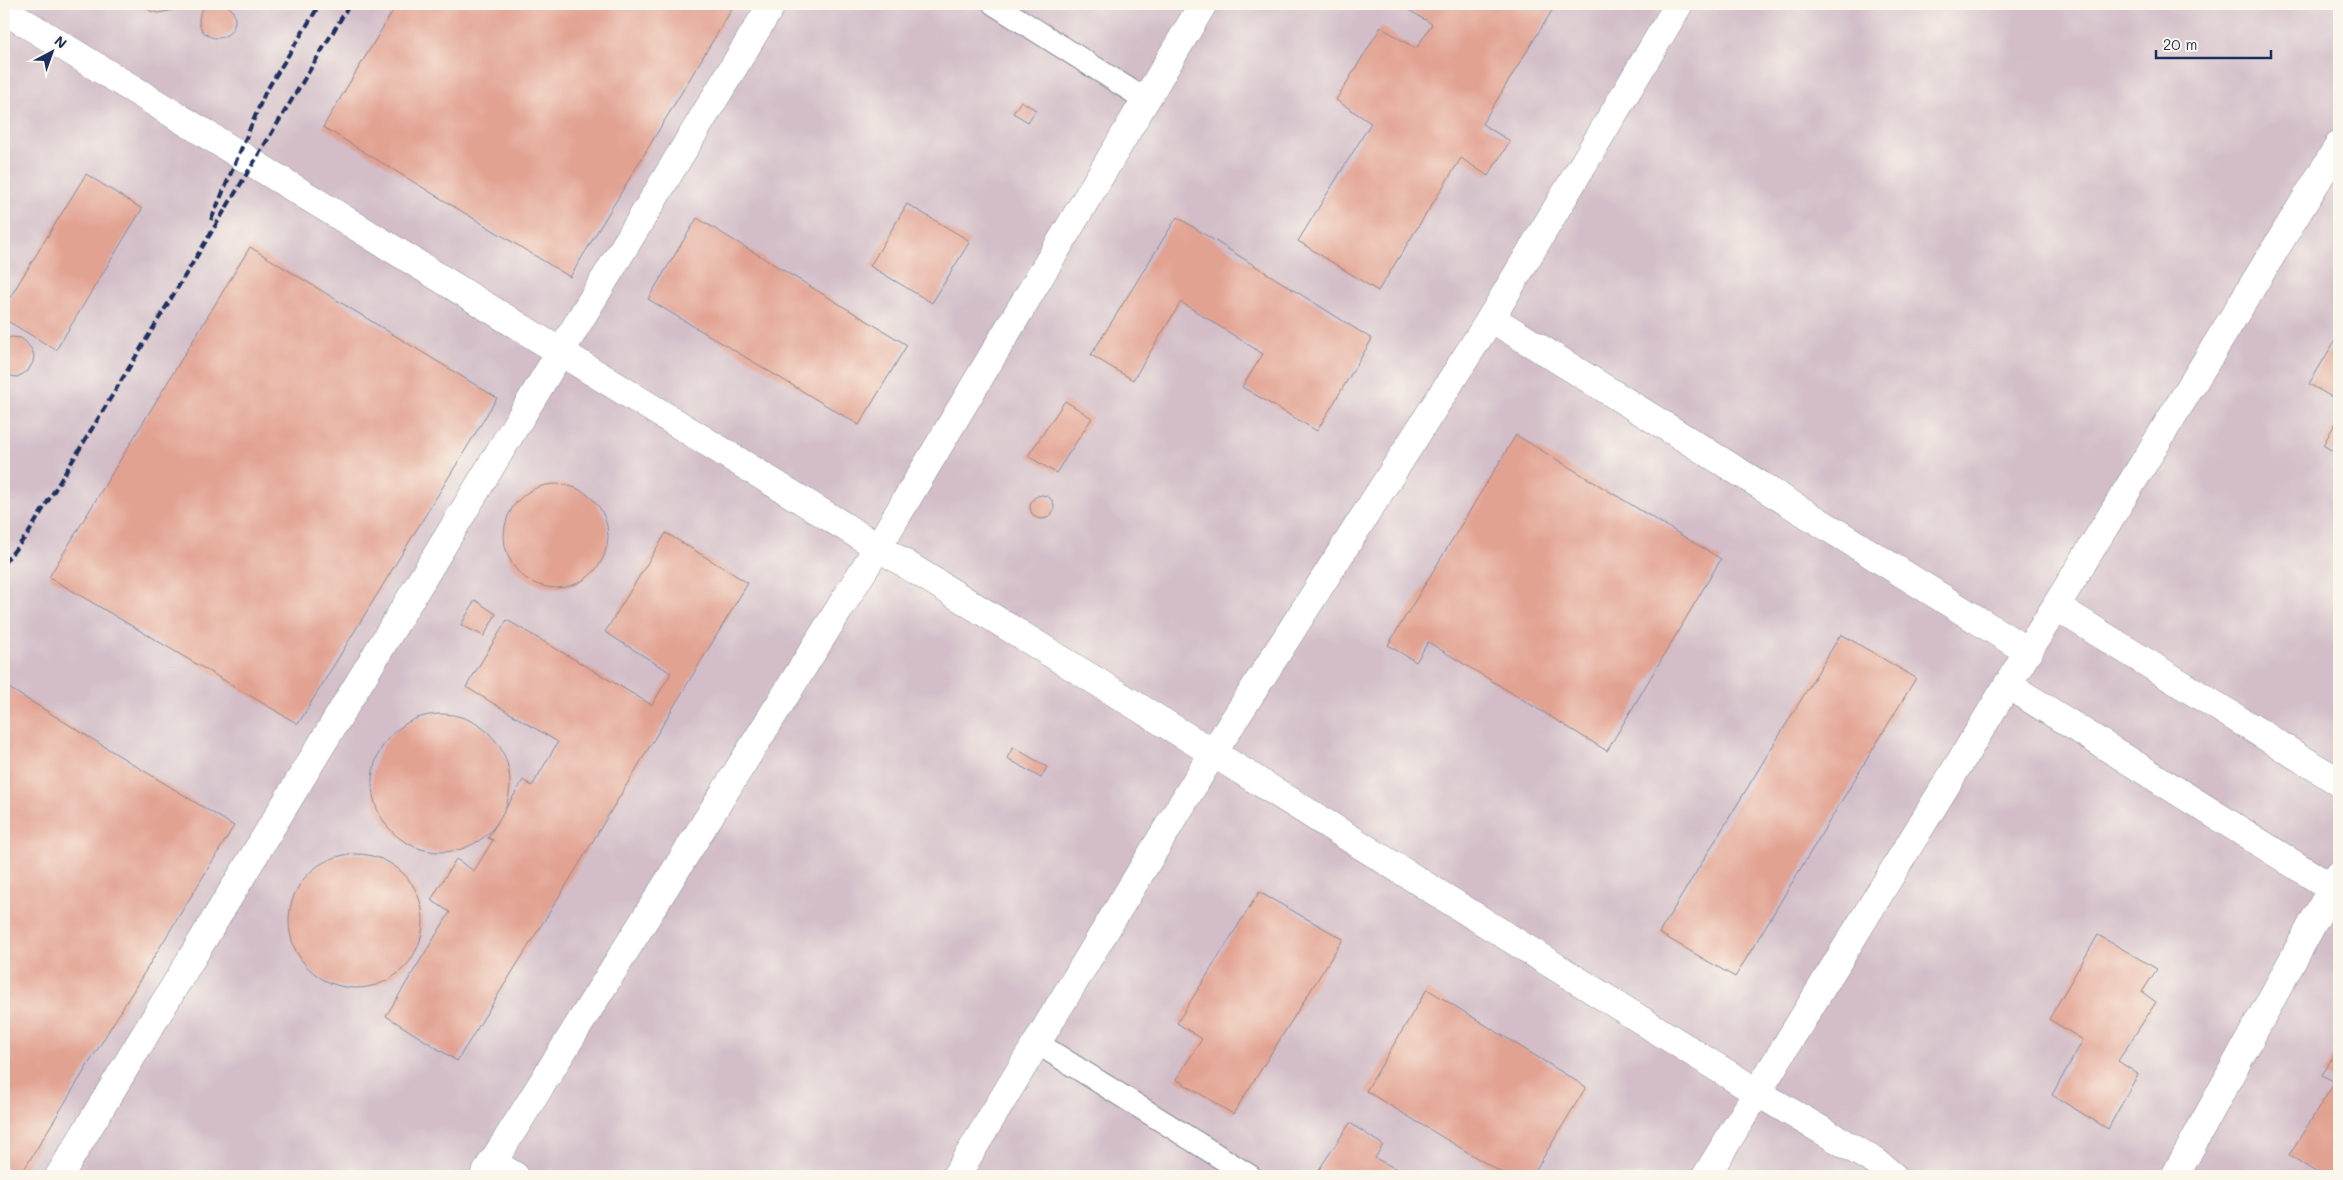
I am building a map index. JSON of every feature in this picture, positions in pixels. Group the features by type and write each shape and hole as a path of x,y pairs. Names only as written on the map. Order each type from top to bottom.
{"street":[{"path":"59,1176 559,351 772,4"},
{"path":"516,1176 488,1169 878,547 1203,4"},
{"path":"956,1176 1213,753 1491,318 1679,4"},
{"path":"4,10 1213,753 1758,1093 1876,1162 1893,1176"},
{"path":"1706,1176 2339,145"},
{"path":"1491,318 2029,652"},
{"path":"2057,607 2339,782"},
{"path":"2008,685 2335,882 2175,1176"}],"lane":[{"path":"994,4 1146,100"},
{"path":"1037,1043 1250,1176"}],"shaded area":[{"path":"4,4 2339,4 2339,1176 4,1176"}],"building":[{"path":"217,2 224,3 230,7 234,13 234,27 230,33 224,37 217,38 210,37 204,33 200,27 199,20 200,13 204,7 210,3"},
{"path":"143,4 182,4 174,10 158,13 150,11"},
{"path":"397,4 735,4 570,277 323,127"},
{"path":"1399,4 1556,4 1482,124 1510,141 1488,176 1461,158 1378,291 1298,241 1371,123 1336,100 1381,27 1416,49 1432,24"},
{"path":"1021,101 1036,110 1028,122 1013,113"},
{"path":"86,174 142,209 56,350 4,319 4,307"},
{"path":"907,204 970,241 932,303 870,266"},
{"path":"1177,217 1372,339 1317,431 1242,387 1263,354 1181,302 1133,380 1091,355"},
{"path":"697,218 907,345 859,425 648,299"},
{"path":"250,247 497,398 298,724 49,577"},
{"path":"2339,334 2339,401 2309,384"},
{"path":"11,337 21,338 26,342 34,356 28,371 17,377 4,375 4,340"},
{"path":"1065,401 1092,418 1056,473 1028,456"},
{"path":"2339,417 2339,455 2323,445"},
{"path":"1516,435 1721,559 1607,751 1428,642 1416,662 1388,645"},
{"path":"556,484 576,488 593,499 604,516 608,536 604,556 593,573 576,584 556,588 536,584 519,573 508,556 504,536 508,516 519,499 536,488"},
{"path":"1042,495 1047,496 1053,502 1053,512 1047,518 1042,519 1037,518 1031,512 1030,507 1031,502 1037,496"},
{"path":"666,533 748,583 570,879 457,1061 386,1016 450,912 431,900 456,859 474,871 493,840 488,838 523,780 532,786 558,742 466,687 507,620 652,705 671,673 605,632"},
{"path":"475,600 496,614 484,636 461,625"},
{"path":"1841,634 1916,678 1735,977 1659,933"},
{"path":"4,685 234,826 20,1176 4,1166"},
{"path":"441,714 467,719 490,734 505,757 510,783 505,809 490,832 467,847 441,852 415,847 392,832 377,809 372,783 377,757 392,734 415,719"},
{"path":"1013,747 1047,767 1041,778 1007,758"},
{"path":"356,854 382,859 393,865 403,874 412,884 418,895 423,921 418,947 412,958 403,968 393,977 382,983 356,988 330,983 319,977 309,968 300,958 294,947 289,921 294,895 300,884 309,874 319,865 330,859"},
{"path":"1259,892 1343,939 1233,1114 1176,1079 1202,1039 1177,1023"},
{"path":"2098,935 2157,969 2142,992 2156,1002 2118,1061 2138,1074 2108,1129 2052,1095 2083,1040 2049,1019"},
{"path":"1427,989 1586,1087 1532,1176 1507,1176 1366,1091"},
{"path":"2339,1046 2339,1176 2322,1176 2289,1155 2335,1082 2322,1075"},
{"path":"1350,1123 1383,1145 1375,1158 1410,1176 1327,1176 1318,1171"}],"railway":[{"path":"211,220 265,93 320,4"},
{"path":"4,563 28,534 350,4"}]}
